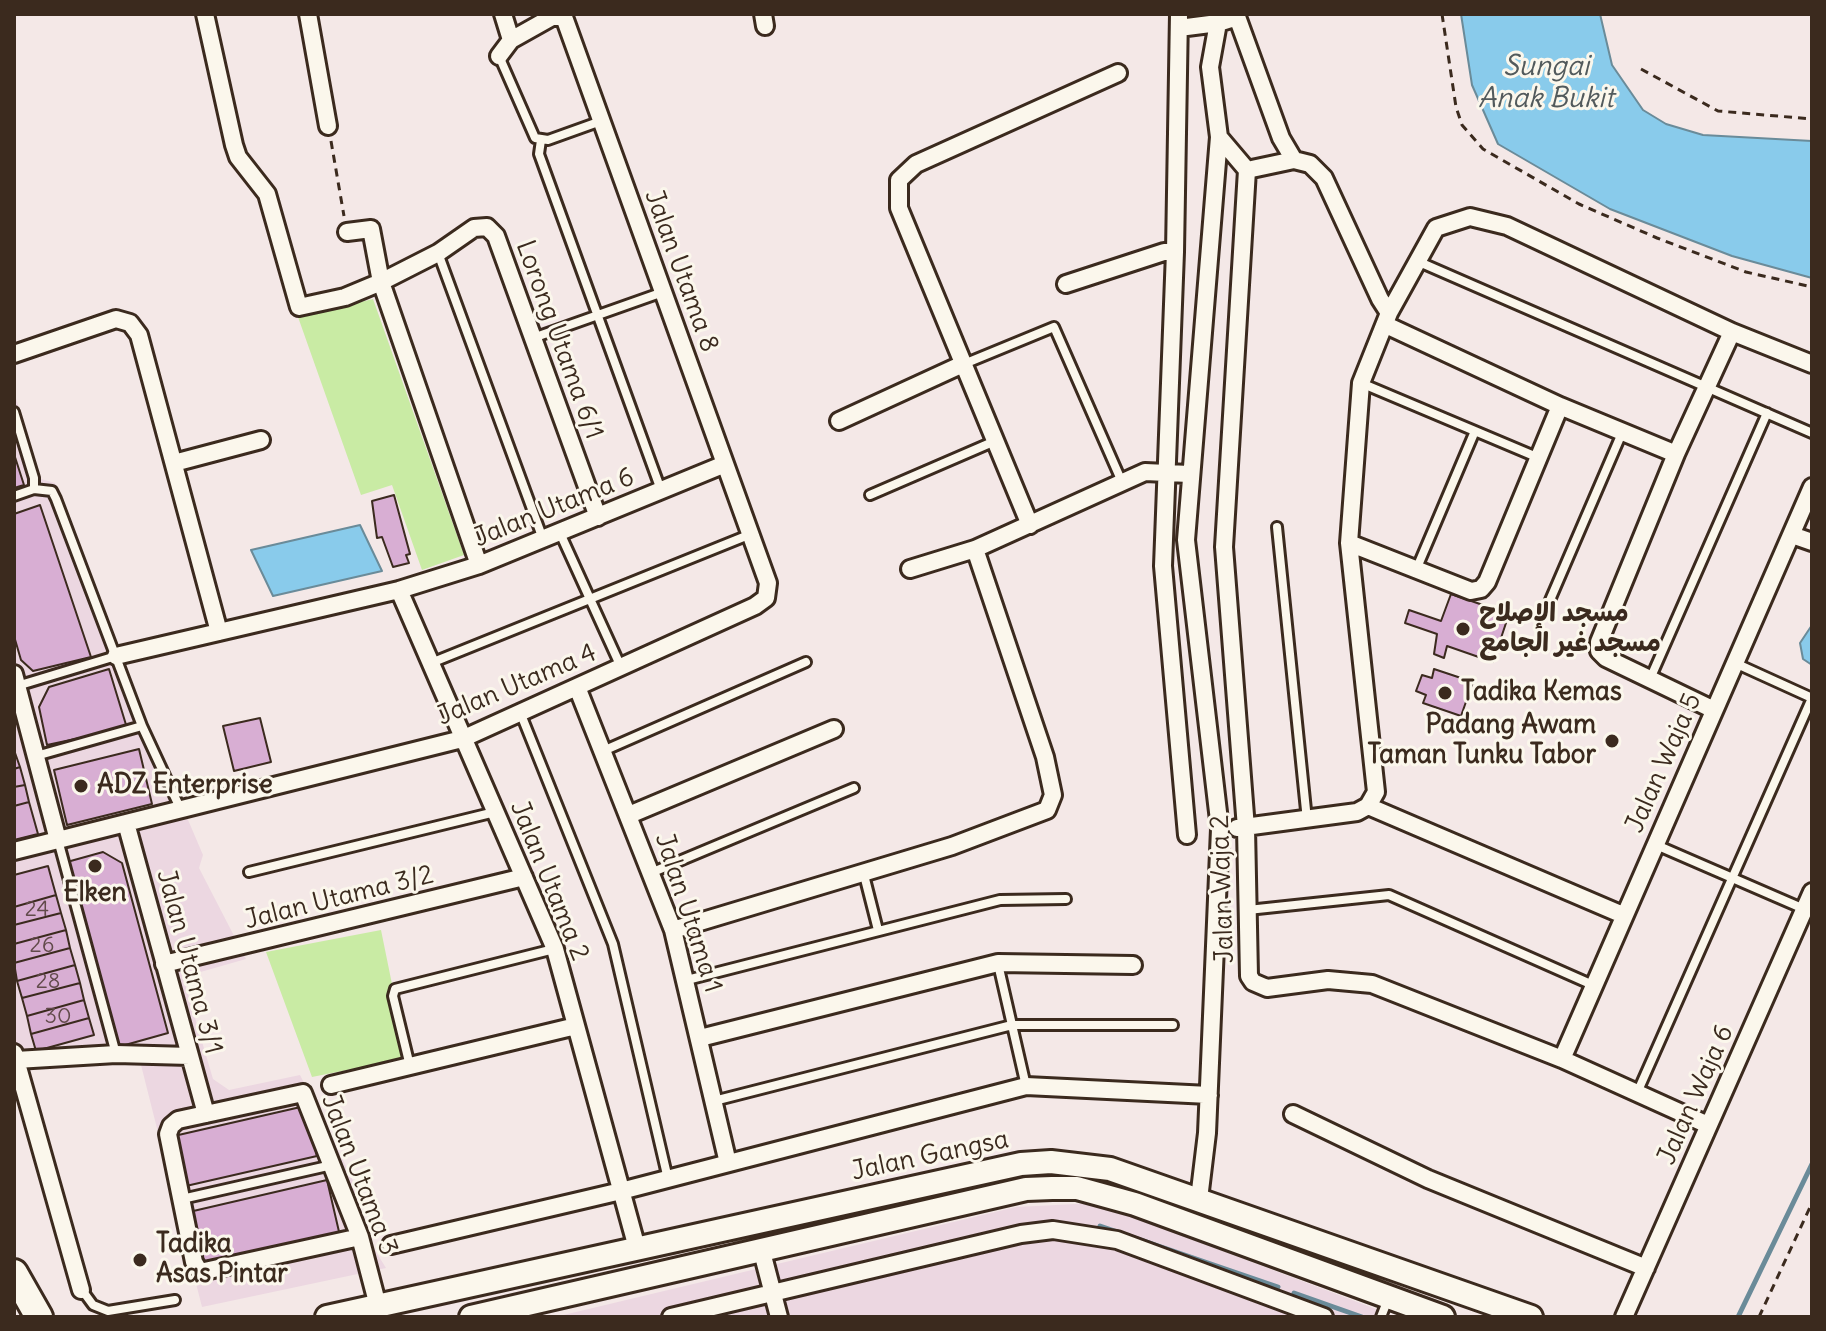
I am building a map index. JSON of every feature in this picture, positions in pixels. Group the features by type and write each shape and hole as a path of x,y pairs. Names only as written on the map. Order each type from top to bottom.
{"main road":[{"name":"Jalan Gangsa","path":"327,1317 1036,1163 1078,1163 1110,1169 1199,1199 1302,1239 1531,1317"},
{"name":"Jalan Gangsa","path":"471,1317 1026,1189 1077,1188 1135,1204 1385,1307 1443,1317"},
{"path":"14,1275 25,1317"},
{"path":"14,1275 39,1317"}],"street":[{"path":"205,14 238,157 267,194 299,307 345,297 438,253"},
{"path":"308,14 328,126"},
{"path":"499,56 511,40 503,14"},
{"path":"1187,835 1163,566 1175,252 1179,21 1218,23 1236,16 1281,138 1294,160"},
{"name":"Jalan Utama 8","path":"511,40 552,17 564,17 751,534 768,583 766,598"},
{"path":"1199,1199 1205,1166 1220,829 1186,540 1219,137 1210,67 1218,23"},
{"path":"1030,525 899,208 899,180 916,164 1118,73"},
{"path":"1219,137 1247,170 1294,160 1310,164 1324,178 1388,319 1560,406 1676,454"},
{"name":"Jalan Waja 2","path":"1247,170 1224,547 1246,828 1249,976 1259,986 1328,980 1372,984 1562,1059 1708,1125"},
{"path":"1220,829 1357,812 1368,806 1376,792 1349,543 1361,383 1416,260 1441,223 1470,217 1507,226 1732,332 1812,364"},
{"name":"Lorong Utama 6/1","path":"438,253 474,228 487,227 496,236 598,517"},
{"path":"347,232 371,229 381,282 479,565"},
{"path":"1066,284 1164,252 1175,252"},
{"path":"14,354 116,319 130,323 139,335 219,632"},
{"path":"1714,710 1606,658 1599,651 1599,642 1676,454 1732,332"},
{"path":"839,421 963,364"},
{"path":"1349,543 1471,591 1481,589 1487,582 1560,406"},
{"path":"174,463 261,440"},
{"name":"Jalan Utama 6","path":"399,590 479,565 725,464"},
{"path":"910,569 975,549 1145,472 1189,474"},
{"name":"Jalan Waja 5","path":"1562,1059 1812,487"},
{"path":"1792,535 1812,542"},
{"path":"673,930 863,870 952,846 1039,816 1051,803 1051,780 1045,757 975,549"},
{"path":"116,656 399,590"},
{"name":"Jalan Utama 2","path":"399,590 555,949 637,1248"},
{"name":"Jalan Utama 4","path":"14,851 462,739 755,606 766,598"},
{"path":"1171,665 1201,663"},
{"path":"16,680 58,840"},
{"name":"Jalan Utama 1","path":"577,687 653,872 673,930 728,1163"},
{"path":"629,815 834,729"},
{"path":"1368,806 1623,915"},
{"name":"Jalan Utama 3/1","path":"126,823 206,1114"},
{"name":"Jalan Utama 3/2","path":"164,964 524,877"},
{"name":"Jalan Waja 6","path":"1624,1317 1812,892"},
{"path":"700,1038 998,963 1133,965"},
{"name":"Jalan Utama 3","path":"331,1085 576,1026"},
{"path":"81,1290 18,1082 15,1057 116,1054 190,1056"},
{"path":"391,1245 621,1191 1026,1086 1209,1095"},
{"name":"Jalan Utama 3","path":"182,1199 168,1134 178,1120 303,1093 360,1237 378,1306"},
{"path":"1293,1114 1428,1179 1646,1268"},
{"path":"182,1199 194,1262 200,1272 360,1237"},
{"path":"671,1317 1021,1234 1053,1230 1117,1240 1324,1317"},
{"path":"762,1252 779,1317"}],"lane":[{"path":"499,56 530,132 541,140"},
{"path":"541,140 602,121"},
{"path":"541,140 539,154 661,490"},
{"path":"438,253 543,540"},
{"path":"1416,260 1812,433"},
{"path":"533,338 663,292"},
{"path":"963,364 1054,327 1122,482"},
{"path":"1361,383 1539,458"},
{"path":"14,412 34,478 34,489"},
{"path":"1650,679 1767,413"},
{"path":"1416,570 1475,431"},
{"path":"1544,614 1622,433"},
{"path":"870,495 995,440"},
{"path":"14,496 34,489 52,491 142,726 180,808"},
{"path":"1277,527 1307,820"},
{"path":"560,533 621,667"},
{"path":"431,664 751,534"},
{"path":"16,680 116,656"},
{"path":"603,751 806,662"},
{"path":"1637,1093 1812,698 1734,663"},
{"path":"520,711 613,944 668,1179"},
{"path":"36,756 142,726"},
{"path":"653,872 854,788"},
{"path":"249,872 495,812"},
{"path":"58,840 116,1054"},
{"path":"1654,844 1804,909"},
{"path":"863,870 878,930"},
{"path":"1248,910 1389,895 1595,986"},
{"path":"687,980 1000,900 1066,899"},
{"path":"410,1066 393,996 395,989 555,949"},
{"path":"998,963 1026,1086"},
{"path":"714,1101 1012,1025 1173,1025"},
{"path":"182,1199 333,1164"},
{"path":"81,1290 93,1305 108,1311 175,1300"}],"path":[{"path":"1442,14 1456,107 1462,125 1483,149 1579,204 1657,238 1746,272 1812,287"},
{"path":"1641,69 1718,111 1812,119"},
{"path":"328,126 347,232"},
{"path":"1759,1317 1812,1203"}],"shaded area":[{"path":"14,392 41,479 55,483 148,726 203,855 199,868 246,959 183,977 213,1079 229,1090 300,1075 352,1178 363,1231 386,1268 202,1307 140,1061 36,1061 14,1066"},
{"path":"1096,1203 1397,1317 555,1317 1016,1207"}],"green space":[{"path":"373,299 464,555 422,570 392,485 361,495 298,317"},
{"path":"381,930 407,1058 312,1077 266,952"}],"water":[{"name":"Sungai Anak Bukit","path":"1461,14 1600,14 1612,65 1643,110 1666,124 1703,135 1812,141 1812,278 1732,256 1610,209 1498,144 1472,85"},
{"path":"360,525 382,571 273,596 251,550"},
{"path":"1812,625 1812,665 1803,659 1800,643"}],"building":[{"path":"14,454 24,485 14,488"},
{"path":"394,495 410,554 406,555 409,563 393,567 382,537 377,538 372,501"},
{"path":"40,505 91,657 33,671 21,660 14,636 14,514"},
{"name":"مسجد الإصلاح مسجد غير الجامع","path":"1451,594 1509,614 1493,662 1447,646 1444,658 1434,654 1437,634 1405,623 1409,610 1441,621"},
{"path":"109,669 127,728 47,745 39,707 49,687"},
{"name":"Tadika Kemas","path":"1434,669 1473,682 1461,716 1423,703 1426,695 1416,691 1422,675 1432,678"},
{"path":"260,718 271,762 234,771 223,726"},
{"path":"139,749 152,804 67,825 54,770"},
{"path":"14,750 20,767 14,769"},
{"path":"20,767 25,785 14,787 14,769"},
{"path":"25,785 29,802 14,806 14,787"},
{"path":"29,802 38,834 14,840 14,806"},
{"path":"103,852 122,863 168,1033 118,1047 67,862"},
{"path":"48,866 56,895 14,907 14,875"},
{"path":"56,895 61,913 14,925 14,907"},
{"path":"61,913 66,930 14,944 14,925"},
{"path":"66,930 70,948 14,963 14,944"},
{"path":"70,948 75,965 17,981 14,963"},
{"path":"75,965 80,983 22,998 17,981"},
{"path":"80,983 84,1000 27,1016 22,998"},
{"path":"84,1000 89,1018 31,1034 27,1016"},
{"path":"89,1018 94,1035 36,1051 31,1034"},
{"path":"305,1106 317,1156 186,1186 174,1136"},
{"path":"327,1180 340,1236 202,1268 189,1212"}],"waterway":[{"path":"1738,1317 1812,1164"},
{"path":"1100,1226 1278,1287"},
{"path":"1294,1293 1362,1317"}],"place":[{"name":"مسجد الإصلاح مسجد غير الجامع","path":"1463,629"},
{"name":"Tadika Kemas","path":"1445,693"},
{"name":"Padang Awam Taman Tunku Tabor","path":"1612,741"},
{"name":"ADZ Enterprise","path":"81,786"},
{"name":"Elken","path":"95,866"},
{"name":"Tadika Asas Pintar","path":"140,1260"}]}
